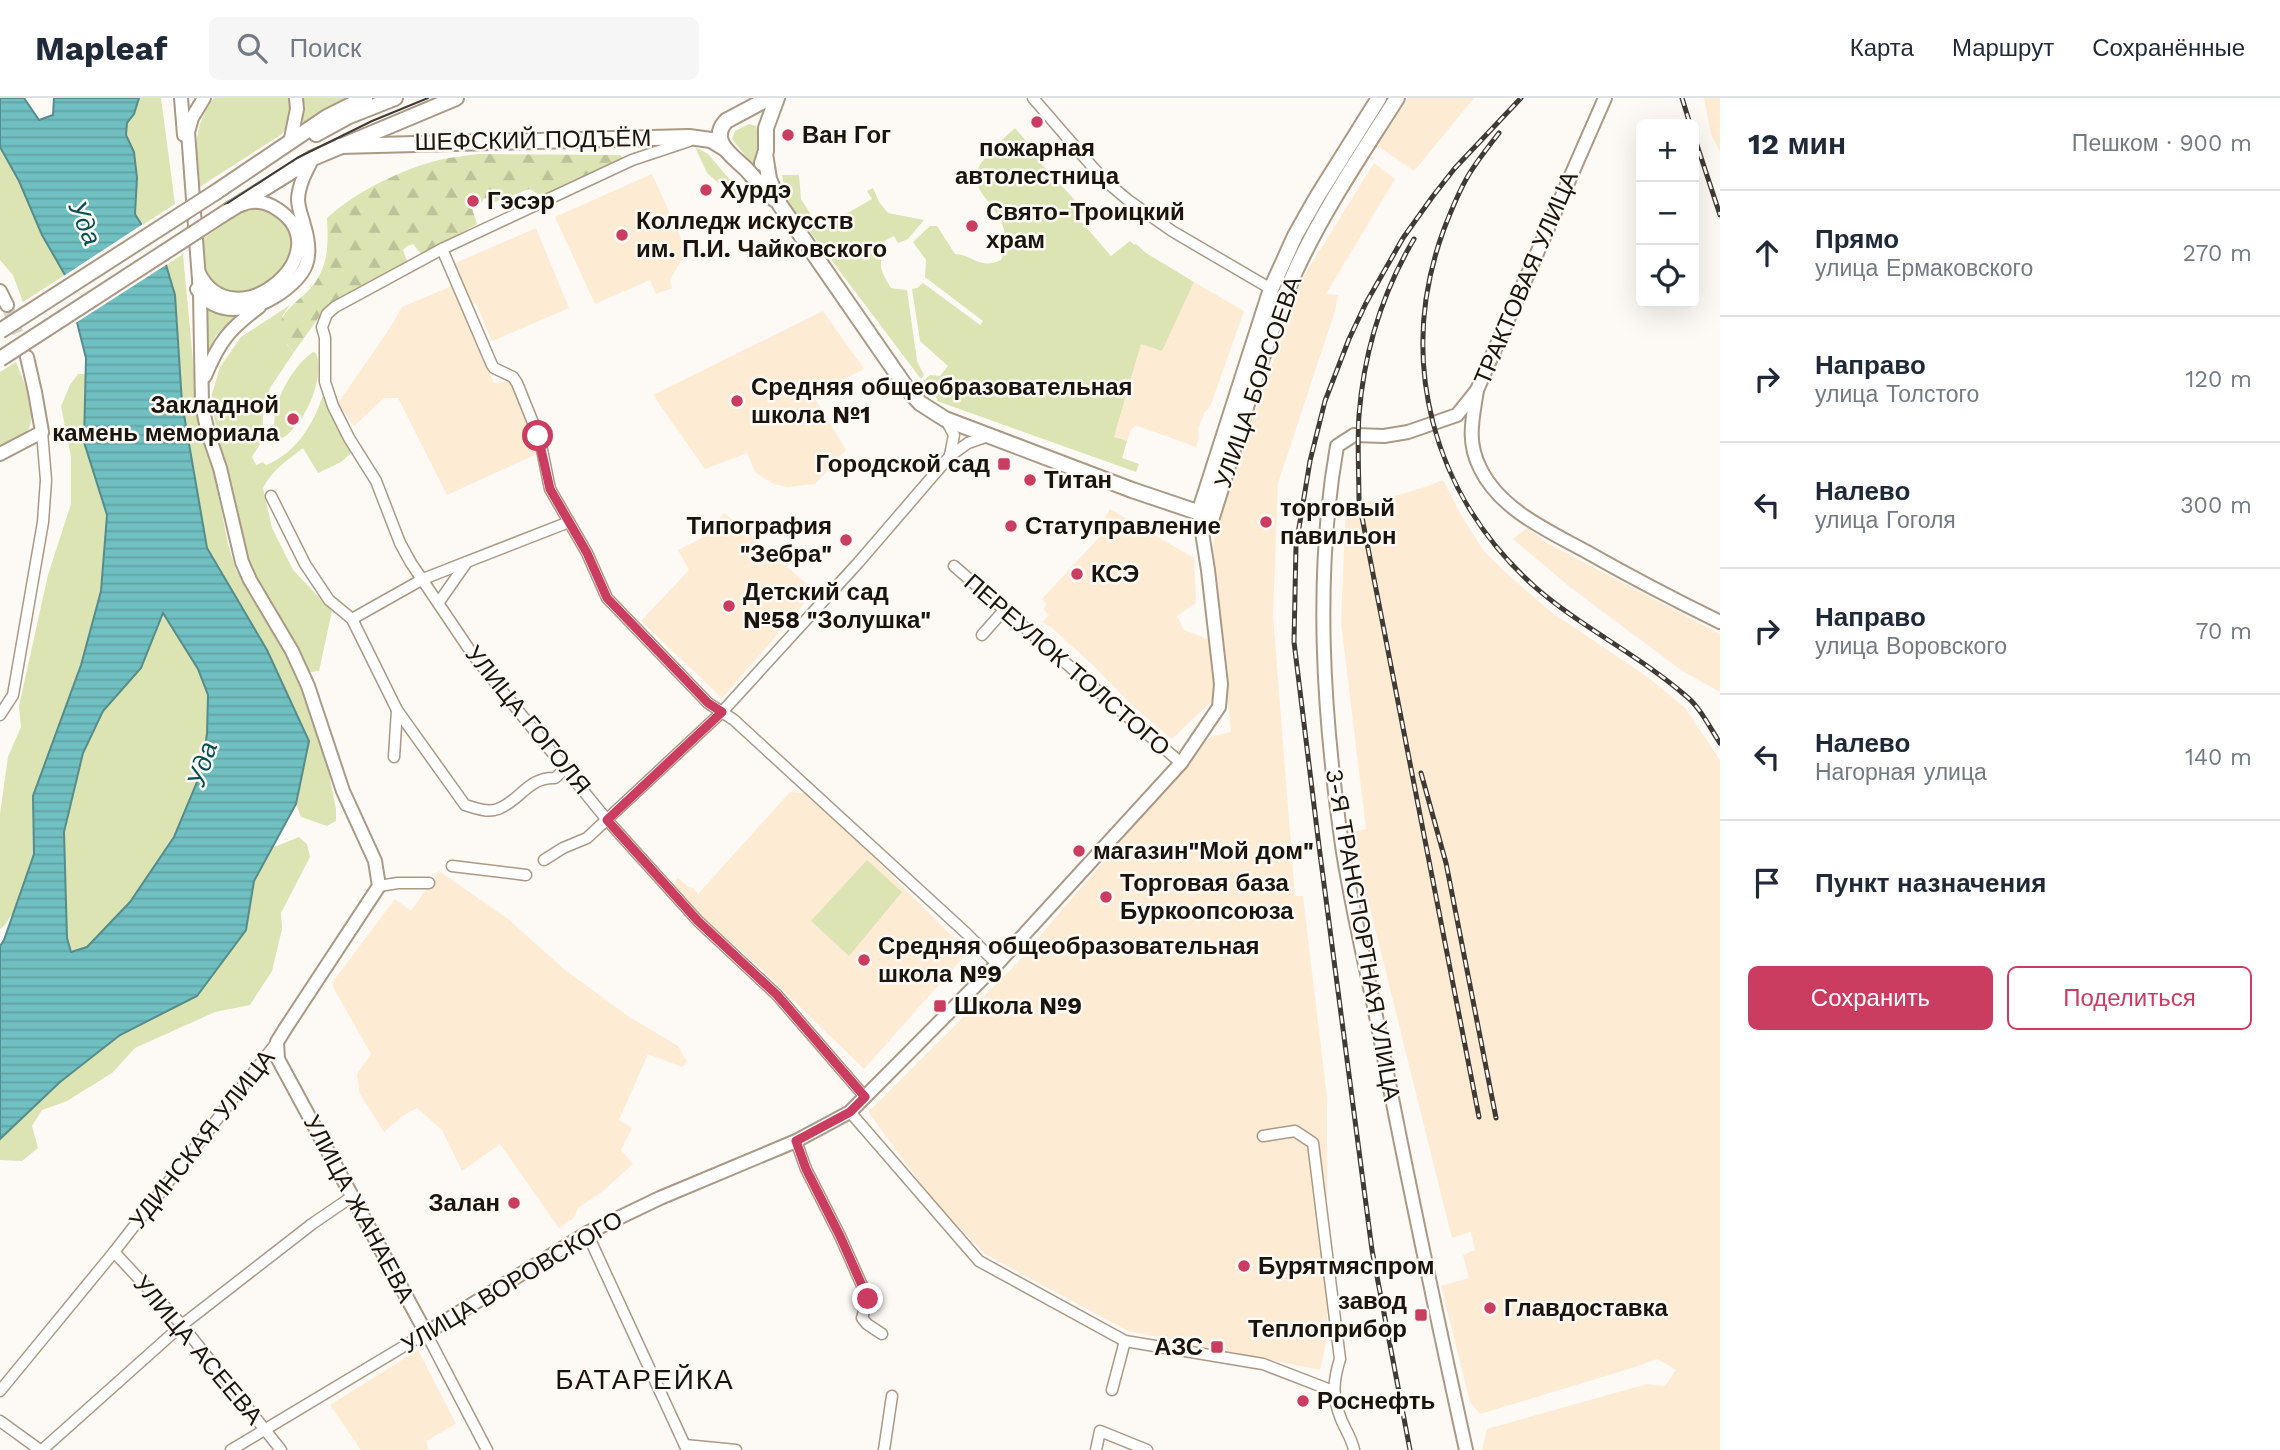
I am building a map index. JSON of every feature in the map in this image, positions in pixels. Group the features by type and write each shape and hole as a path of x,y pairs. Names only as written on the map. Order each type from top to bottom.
{"main road":[{"path":"253,169 327,117 365,98"},
{"path":"0,331 253,169 347,117 395,98"},
{"path":"0,359 313,158 456,98"},
{"path":"769,98 726,121 719,136 724,148 780,205 906,387 920,403 945,419 1205,515"},
{"path":"776,98 766,128 765,155 769,179 780,205"},
{"name":"УЛИЦА БОРСОЕВА","path":"1205,515 1270,289 1317,197 1379,98"},
{"name":"УЛИЦА БОРСОЕВА","path":"1205,515 1294,274 1329,207 1397,98"},
{"path":"738,116 755,116 766,128"},
{"name":"ШЕФСКИЙ ПОДЪЁМ","path":"340,146 699,137 724,148"},
{"path":"744,168 758,166 765,155"}],"street":[{"path":"181,98 198,284 214,304 229,309 265,303"},
{"path":"204,98 192,118 188,132 204,418 220,468 242,562 292,651 308,686 343,791 375,861 379,880 429,883"},
{"path":"290,142 297,109 296,98"},
{"path":"1033,98 1104,179 1128,200 1172,231 1270,289"},
{"name":"ТРАКТОВАЯ УЛИЦА","path":"1605,98 1477,390 1470,437 1479,466 1490,485 1533,522 1637,580 1720,622"},
{"path":"623,137 631,146 634,155 632,160"},
{"path":"699,137 632,160 442,249 492,365 513,377 517,383 538,436 550,489 587,553 607,598 708,703 734,720 967,933 997,964"},
{"path":"203,380 212,358 227,334 298,279 308,261 309,243 298,198 302,180 313,158"},
{"path":"198,284 205,285 217,294 240,299 265,291 285,276 293,264 298,250 296,232 279,210 256,202 247,202 228,211"},
{"name":"УЛИЦА ГОГОЛЯ","path":"442,249 335,307 327,314 322,327 326,356 325,382 333,406 376,481 400,543 473,655 607,820 698,921 777,995 865,1097"},
{"path":"0,292 7,305"},
{"path":"0,715 13,695 43,522 46,456 27,357"},
{"name":"3-Я ТРАНСПОРТНАЯ УЛИЦА","path":"1466,1450 1416,1223 1343,848 1330,751 1322,585 1328,495 1337,446 1354,435 1384,436 1408,432 1457,415 1477,390"},
{"path":"945,419 954,435 950,456"},
{"path":"0,454 42,432"},
{"path":"544,860 587,838 722,712 858,563 950,456 968,443 989,436"},
{"path":"271,496 306,564 329,600 352,619 397,710 465,804 482,810 497,810 542,777 555,778 566,768"},
{"name":"УЛИЦА ВОРОВСКОГО","path":"231,1450 587,1233 660,1198 796,1141 850,1112 997,964 1181,764 1215,716 1221,698 1205,554 1205,515"},
{"path":"352,619 423,579 569,522"},
{"path":"439,602 468,561"},
{"name":"ПЕРЕУЛОК ТОЛСТОГО","path":"954,566 1181,764"},
{"path":"982,635 1005,609"},
{"path":"394,757 397,710"},
{"path":"452,866 526,876"},
{"name":"УДИНСКАЯ УЛИЦА","path":"0,1391 114,1252 277,1042 379,880"},
{"name":"УЛИЦА ЖАНАЕВА","path":"277,1042 278,1059 486,1450"},
{"path":"850,1112 979,1261 1125,1341 1263,1364 1333,1391"},
{"path":"1263,1136 1295,1131 1313,1143 1340,1359 1333,1391 1340,1417 1354,1450"},
{"path":"796,1141 806,1169 868,1299 862,1318 882,1334"},
{"path":"0,1421 41,1450 182,1325 312,1224 353,1196"},
{"path":"587,1233 686,1448 736,1450"},
{"name":"УЛИЦА АСЕЕВА","path":"114,1252 182,1325 281,1450"},
{"path":"1112,1390 1125,1341"},
{"path":"884,1450 892,1396"},
{"path":"1096,1450 1100,1431 1147,1450"}],"shaded area":[{"path":"1408,98 1474,98 1414,171 1378,146"},
{"path":"1704,98 1720,98 1720,152 1711,134"},
{"path":"1374,163 1395,179 1326,294 1338,295 1335,311 1278,483 1273,616 1295,896 1303,896 1327,1098 1327,1339 1320,1370 1128,1331 985,1254 934,1201 868,1112 1016,964 1210,737 1231,732 1213,543 1232,475 1296,298 1292,295"},
{"name":"Колледж искусств им. П.И. Чайковского","path":"652,174 687,251 670,279 672,288 656,294 650,280 595,304 555,217"},
{"path":"536,228 569,308 492,341 476,303 470,305 453,264"},
{"path":"1194,282 1244,311 1210,407 1204,413 1198,429 1196,447 1135,426 1127,441 1114,438 1141,344 1162,351"},
{"path":"452,286 494,383 511,382 541,452 447,495 398,398 384,398 354,426 338,403 402,307"},
{"name":"Средняя общеобразовательная школа №1","path":"823,311 864,369 813,395 846,450 815,484 787,487 774,484 755,472 747,453 705,469 653,395"},
{"path":"1443,480 1483,550 1551,612 1649,678 1685,708 1720,760 1720,1450 1482,1450 1487,1429 1647,1384 1665,1386 1676,1370 1657,1359 1480,1414 1470,1402 1441,1286 1469,1278 1463,1255 1475,1250 1471,1232 1452,1238 1351,832 1366,829 1341,622 1346,504 1381,500"},
{"path":"1110,509 1194,558 1196,603 1177,616 1184,630 1210,640 1219,694 1172,739 1132,705 1051,627 1042,622 1049,615 1043,609 1047,604 1042,599 1106,530 1100,526"},
{"name":"Детский сад №58 \"Золушка\"","path":"724,513 815,591 722,698 641,621 689,570 678,550 700,539"},
{"path":"1527,528 1547,543 1720,634 1720,692 1681,670 1570,587 1513,539"},
{"path":"790,792 805,793 968,952 864,1069 761,969 701,916 672,884 678,878 698,894"},
{"path":"439,871 508,919 565,970 628,1016 678,1046 687,1062 682,1067 648,1054 619,1120 632,1128 621,1150 633,1164 603,1191 578,1208 574,1218 559,1228 500,1144 462,1171 442,1130 417,1108 384,1132 360,1094 357,1074 371,1054 333,987 334,980 395,899 411,911"},
{"path":"418,1350 456,1424 426,1441 428,1450 361,1450 330,1405"}],"green space":[{"path":"139,98 161,98 175,204 141,226 135,205 136,166 126,128"},
{"path":"214,98 291,98 291,117 282,134 198,188 198,130"},
{"path":"302,98 349,98 303,125"},
{"path":"749,124 756,126 758,139 758,154 756,162 752,164 732,139 735,131"},
{"path":"1015,128 1036,152 1033,155 1085,211 1078,218 1111,256 1130,241 1194,282 1162,351 1141,344 1114,437 1127,441 1122,458 1139,464 1136,472 937,401 935,388 923,388 920,384 930,375 940,376 948,366 920,341 912,289 923,283 980,325 983,321 925,277 926,260 913,242 930,226 937,226 955,254 982,263 1001,260 1005,231 981,191 976,174 987,156"},
{"path":"0,147 19,181 42,235 65,275 23,302 13,275 0,260"},
{"path":"695,147 708,154 743,195 735,197 707,173"},
{"path":"478,154 620,155 624,158 542,196 529,189 495,202 484,198 478,204 476,199 472,198 470,202 477,224 422,255 413,244 407,246 403,250 408,264 322,313 294,352 284,340 280,329 282,320 322,271 327,249 327,218 365,190 409,169 439,160"},
{"path":"782,175 799,175 801,199 820,229 872,199 867,191 873,188 888,213 924,220 908,239 898,243 894,236 884,241 888,249 881,264 891,288 907,290 917,361 924,375 921,379 787,201"},
{"path":"256,207 269,211 280,219 290,234 291,250 284,266 271,279 255,288 238,292 222,289 206,273 201,240 247,209"},
{"path":"183,254 199,426 213,468 228,544 236,570 289,658 323,744 336,809 336,821 327,826 301,817 296,804 309,741 267,650 207,548 182,403 175,295 166,265"},
{"path":"204,304 237,314 216,335 207,354"},
{"path":"290,305 282,316 287,345 294,352 270,388 263,415 263,439 252,457 256,465 263,462 266,465 296,444 310,425 324,392 351,453 341,462 318,473 303,448 275,471 263,488 272,528 293,570 332,611 319,671 310,672 254,577 241,543 214,417 212,394 220,367 241,337"},
{"path":"313,352 316,353 318,376 310,403 295,426 277,441 275,417 282,392 296,369"},
{"path":"16,362 29,400 31,420 24,435 0,449 0,372"},
{"path":"78,374 86,374 84,442 107,515 101,591 81,665 33,795 34,854 15,909 0,929 0,814 8,757 21,727 19,706 48,575 71,504 71,457 61,406"},
{"path":"163,612 198,669 208,695 207,734 200,775 174,837 130,902 87,947 71,952 67,938 64,832 83,753 102,711 141,668"},
{"path":"299,837 307,844 310,857 281,913 282,929 272,971 250,1005 215,1012 135,1048 112,1073 67,1101 42,1110 32,1126 38,1148 22,1161 0,1160 0,1139 60,1082 120,1035 197,996 246,930 254,881 272,848"},
{"path":"867,860 902,892 849,956 811,921"}],"water":[{"name":"Уда","path":"0,98 24,98 39,120 53,115 54,98 139,98 134,114 127,123 126,135 134,152 137,178 135,214 166,265 175,295 182,403 207,548 267,650 309,741 296,804 254,881 246,930 197,996 120,1035 60,1082 0,1139 0,946 34,854 33,796 81,665 101,591 107,515 84,442 86,358 65,275 42,235 19,181 0,147","holes":["163,613 198,669 208,695 207,734 200,775 174,837 130,902 87,947 71,952 67,938 64,832 83,753 103,711 141,668"]}],"pier":[{"path":"143,224 169,263 74,324 62,277"}],"tunnel":[{"path":"7,305 25,354"}],"tram line":[{"path":"0,351 297,158 372,121 428,98"}],"railway":[{"path":"1410,1450 1372,1250 1319,846 1294,642 1296,546 1310,461 1325,401 1366,303 1403,238 1433,196 1455,168 1521,98"},
{"path":"1682,98 1688,119"},
{"path":"1499,133 1471,170 1458,195 1444,229 1430,278 1423,327 1425,375 1433,422 1448,468 1471,511 1500,551 1535,587 1686,696 1720,743"},
{"path":"1699,151 1720,215"},
{"path":"1414,239 1384,302 1365,369 1358,426 1359,502 1479,1117"},
{"path":"1421,773 1446,863 1496,1118"}],"place":[{"name":"пожарная автолестница","path":"1037,122"},
{"name":"Ван Гог","path":"788,135"},
{"name":"Хурдэ","path":"706,190"},
{"name":"Гэсэр","path":"473,201"},
{"name":"Свято-Троицкий храм","path":"972,226"},
{"name":"Колледж искусств им. П.И. Чайковского","path":"622,235"},
{"name":"Средняя общеобразовательная школа №1","path":"737,401"},
{"name":"Закладной камень мемориала","path":"293,419"},
{"name":"Городской сад","path":"1004,464"},
{"name":"Титан","path":"1030,480"},
{"name":"торговый павильон","path":"1266,522"},
{"name":"Статуправление","path":"1011,526"},
{"name":"Типография \"Зебра\"","path":"846,540"},
{"name":"КСЭ","path":"1077,574"},
{"name":"Детский сад №58 \"Золушка\"","path":"729,606"},
{"name":"магазин\"Мой дом\"","path":"1079,851"},
{"name":"Торговая база Буркоопсоюза","path":"1106,897"},
{"name":"Средняя общеобразовательная школа №9","path":"864,960"},
{"name":"Школа №9","path":"940,1006"},
{"name":"Залан","path":"514,1203"},
{"name":"Бурятмяспром","path":"1244,1266"},
{"name":"Главдоставка","path":"1490,1308"},
{"name":"завод Теплоприбор","path":"1421,1315"},
{"name":"АЗС","path":"1217,1347"},
{"name":"Роснефть","path":"1303,1401"}],"district":[{"name":"БАТАРЕЙКА","path":"645,1379"}],"route":[{"path":"538,436 550,489 587,553 607,598 708,703 722,712 607,820 698,921 777,995 865,1097 850,1112 796,1141 806,1169 868,1299"}]}
